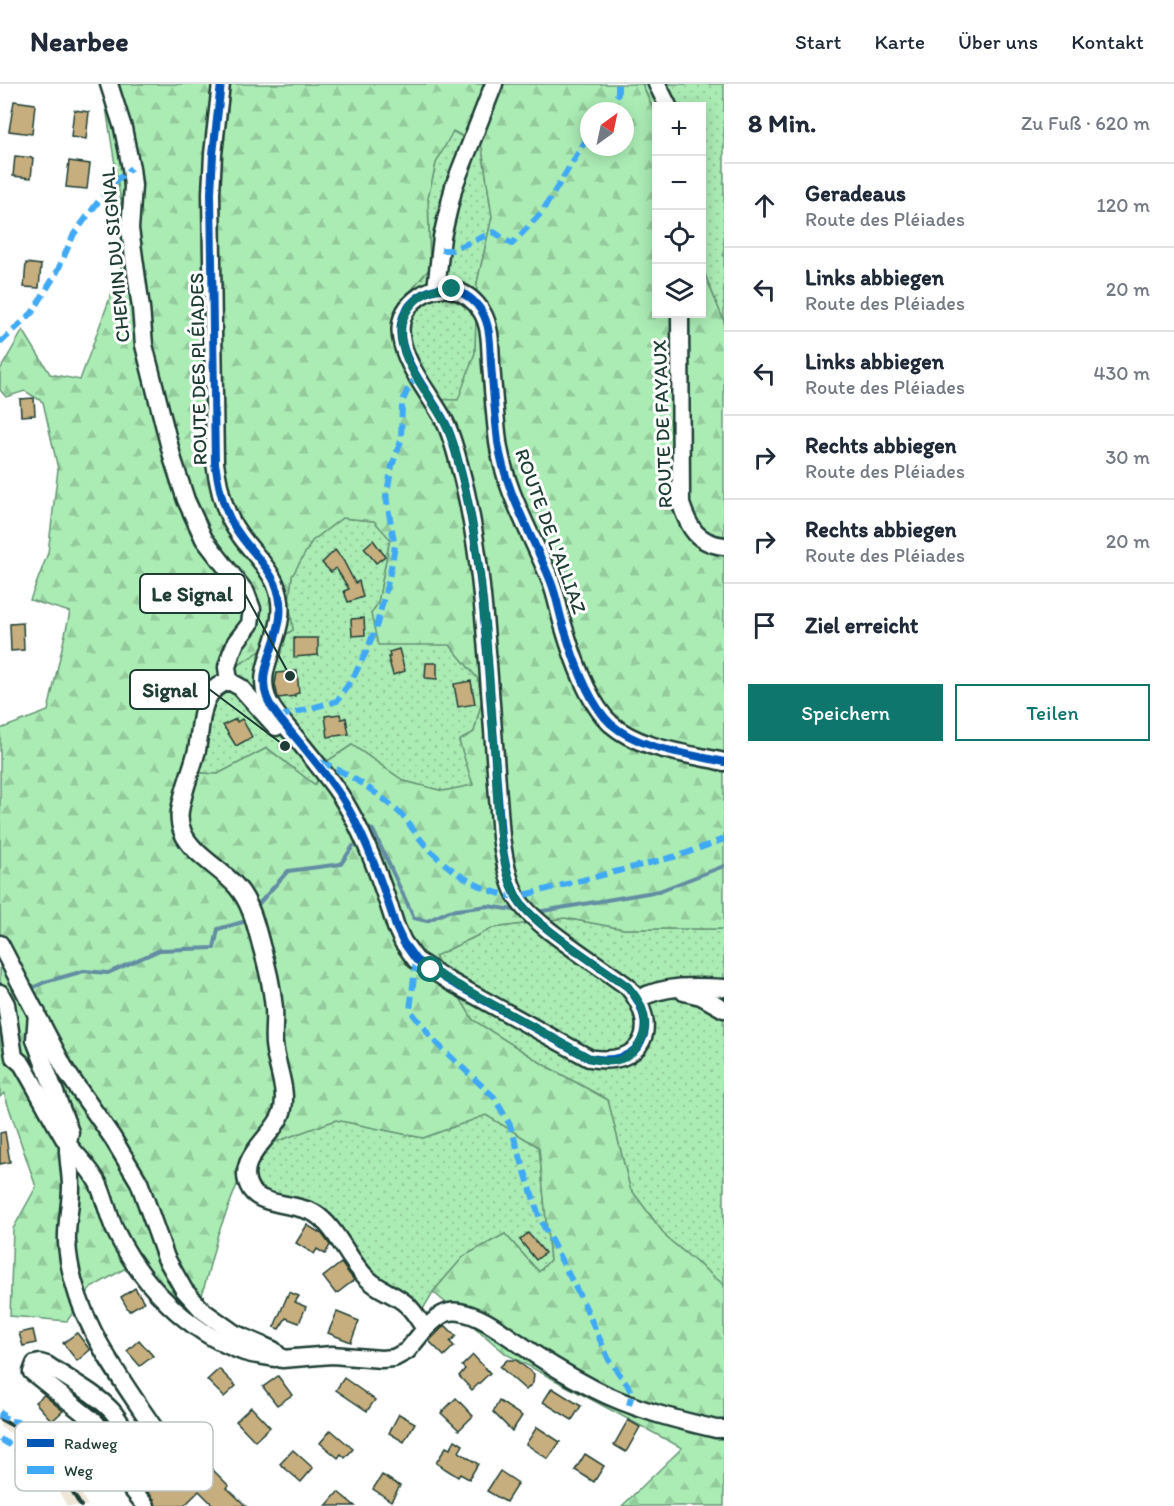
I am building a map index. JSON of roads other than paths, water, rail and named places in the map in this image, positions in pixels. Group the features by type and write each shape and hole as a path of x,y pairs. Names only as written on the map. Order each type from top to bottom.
{"street":[{"name":"CHEMIN DU SIGNAL","path":"109,84 123,128 131,168 133,186 130,229 144,345 173,460 186,500 204,539 246,593 252,609 250,624 236,642 231,654 227,667 229,681"},
{"name":"ROUTE DES PLÉIADES","path":"221,84 211,193 215,463 219,488 232,523 269,572 279,595 281,620 267,662 264,687 271,707 336,789 352,813 396,927 416,960 589,1058 613,1061 633,1052 644,1034 644,1012 638,999"},
{"path":"495,84 454,186 442,237 436,289 419,296 412,304 404,316 401,338 403,350 416,377 445,422 467,498 483,599 501,837 508,871 516,897 524,908 542,924 628,987 638,999 657,991 671,989 698,986 724,988"},
{"path":"657,84 666,102"},
{"name":"ROUTE DE L'ALLIAZ","path":"436,289 452,289 466,296 480,309 486,320 502,461 526,527 553,585 566,634 590,695 609,722 631,737 724,762"},
{"name":"ROUTE DE FAYAUX","path":"680,318 681,504 688,523 699,537 708,543 724,546"},
{"path":"303,746 293,744 240,687 229,681 219,684 205,702 180,812 184,836 239,889 252,913 266,960 274,1007 274,1045 284,1106 276,1125 261,1142 250,1161 247,1173 249,1186 257,1197 305,1209 326,1222 367,1279 386,1293 404,1302 425,1329"},
{"path":"0,944 66,1071 140,1182 166,1258 183,1290 203,1311 234,1333 273,1350 282,1359"},
{"path":"671,989 701,996 724,1009"},
{"path":"2,997 14,1057 22,1064 67,1142 98,1184 114,1229 134,1263 171,1309 200,1329 247,1353 282,1359 332,1355 381,1359 394,1358 407,1351 425,1329 448,1311 460,1312 494,1326 561,1370 629,1405 658,1415 724,1429"},
{"path":"35,1008 35,1040 70,1132 67,1142 71,1188 67,1242 75,1292 109,1363 150,1422"},
{"path":"95,1422 32,1372 35,1364 47,1365 95,1396 120,1422"},
{"path":"134,1491 146,1506"}],"waterway":[{"path":"365,828 373,830 414,918 427,921 449,911 488,906 514,910"},
{"path":"255,908 288,871 341,864 353,846"},
{"path":"537,912 659,891 724,866"},
{"path":"28,990 45,982 84,971 108,973 160,950 214,948 218,929 243,922"}],"railway":[{"path":"0,1419 15,1427"},
{"path":"71,1491 81,1506"}],"place":[{"name":"Le Signal","path":"290,676"},
{"name":"Signal","path":"285,746"}]}
